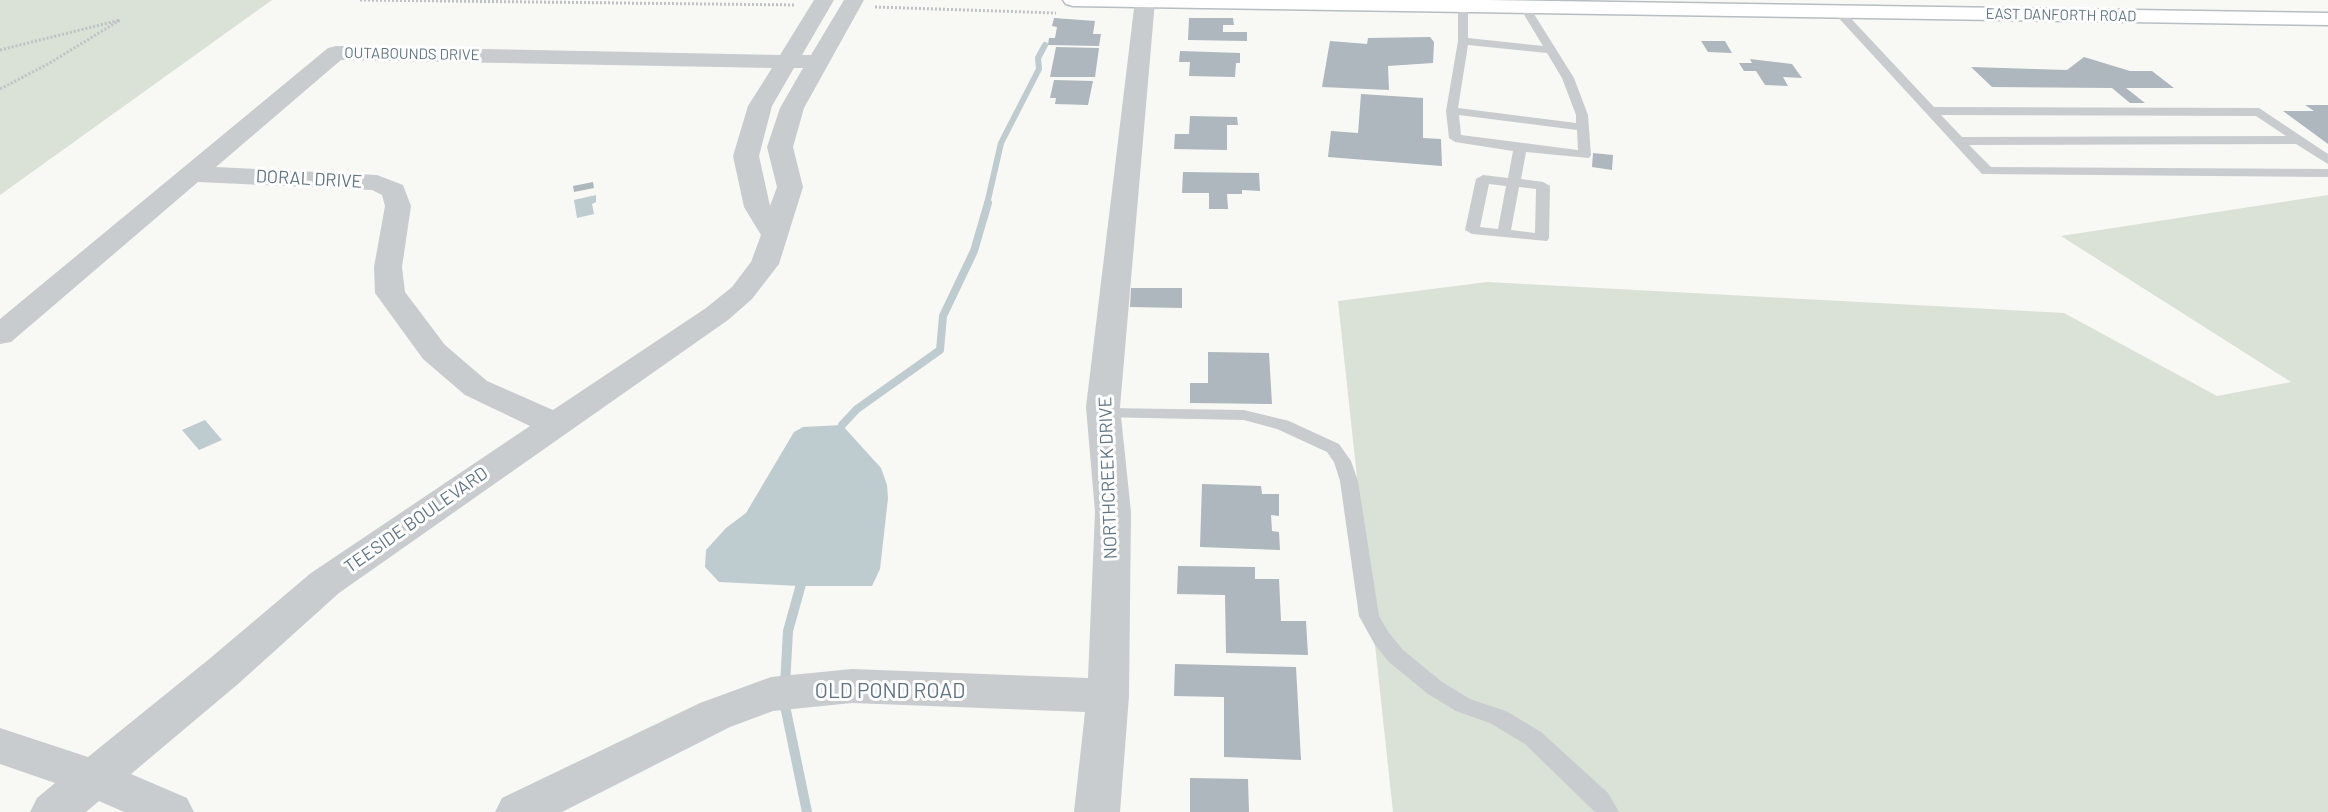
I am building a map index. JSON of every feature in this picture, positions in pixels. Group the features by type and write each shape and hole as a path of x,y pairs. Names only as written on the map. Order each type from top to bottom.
{"street":[{"path":"774,234 757,207 746,156 760,106 785,61 824,0"},
{"name":"TEESIDE BOULEVARD","path":"53,812 223,672 325,583 717,314 742,293 765,264 790,187 780,147 792,108 854,0"},
{"name":"EAST DANFORTH ROAD","path":"1073,0 1525,8 1590,4 1836,6 1863,12 2328,19"},
{"path":"2313,0 2328,9"},
{"name":"NORTHCREEK DRIVE","path":"1097,812 1108,696 1113,512 1104,413 1144,1"},
{"name":"OUTABOUNDS DRIVE","path":"0,335 336,53 818,62"},
{"name":"DORAL DRIVE","path":"192,174 333,179 377,183 394,191 398,206 388,267 390,293 434,352 476,388 555,424"},
{"name":"OLD POND ROAD","path":"518,812 715,715 771,694 852,686 1108,696"},
{"path":"0,746 94,778 171,812"}],"lane":[{"path":"1836,6 1987,171 2328,173"},
{"path":"1463,7 1463,41 1452,111 1455,138 1585,155 1582,115 1568,78 1525,8"},
{"path":"1463,41 1551,50"},
{"path":"1452,111 1583,127"},
{"path":"1931,111 2259,112 2328,160"},
{"path":"1959,141 2300,140"},
{"path":"1504,233 1520,148"},
{"path":"1483,179 1514,183 1543,186 1542,238 1472,230 1483,179"},
{"path":"1104,413 1244,416 1283,425 1333,448 1342,461 1349,480 1369,616 1382,639 1396,656 1435,688 1464,705 1498,717 1533,738 1600,800 1608,812"}],"path":[{"path":"0,50 120,20 48,64 0,89"}],"shaded area":[{"path":"0,0 272,0 0,195"},
{"path":"596,195 596,202 592,204 594,214 577,218 574,200"},
{"path":"2328,195 2328,812 1393,812 1338,301 1487,282 2064,313 2217,396 2291,382 2061,236"},
{"path":"205,420 222,440 199,450 182,430"},
{"path":"842,425 881,468 887,485 888,498 880,569 872,586 800,586 719,582 705,567 706,550 726,528 746,513 794,432 803,427"}],"building":[{"path":"1054,18 1095,21 1093,34 1101,34 1099,46 1048,45 1049,38 1055,38 1057,27 1052,26"},
{"path":"1189,18 1233,18 1234,25 1223,25 1223,32 1247,32 1247,41 1188,40"},
{"path":"1430,37 1434,42 1433,63 1388,66 1389,90 1322,87 1330,41 1367,44 1368,38"},
{"path":"1701,41 1725,41 1732,53 1708,52"},
{"path":"1056,47 1099,48 1095,77 1050,77"},
{"path":"1180,51 1240,53 1240,63 1236,63 1235,77 1189,76 1190,62 1179,62"},
{"path":"2084,57 2130,71 2152,71 2174,88 2126,88 2145,103 2130,103 2112,88 1992,87 1971,67 2067,70"},
{"path":"1750,59 1792,64 1802,78 1783,77 1788,86 1765,85 1756,71 1744,71 1739,63 1752,63"},
{"path":"1054,80 1093,81 1088,105 1055,104 1056,98 1050,98"},
{"path":"1361,94 1423,98 1423,138 1441,139 1442,166 1328,157 1331,131 1358,133"},
{"path":"2305,105 2328,105 2328,144 2283,111 2314,111"},
{"path":"1190,116 1237,117 1238,125 1227,125 1227,150 1174,149 1175,134 1189,134"},
{"path":"1593,153 1613,155 1612,170 1592,167"},
{"path":"1183,172 1259,173 1260,191 1242,190 1242,194 1227,194 1228,209 1209,209 1209,193 1182,193"},
{"path":"593,182 594,188 574,192 573,186"},
{"path":"1131,288 1182,288 1182,308 1130,307"},
{"path":"1208,352 1269,353 1272,404 1190,403 1190,383 1208,383"},
{"path":"1202,484 1261,486 1262,494 1279,494 1279,516 1271,515 1272,531 1279,532 1280,550 1200,547"},
{"path":"1178,566 1255,567 1255,579 1279,579 1281,621 1306,621 1308,655 1226,653 1225,595 1177,594"},
{"path":"1175,664 1296,667 1301,760 1224,757 1224,697 1174,696"},
{"path":"1190,778 1248,779 1249,812 1190,812"}],"waterway":[{"path":"987,204 1001,143 1039,69 1038,58 1045,45"},
{"path":"839,434 842,425 857,409 940,350 943,316 974,251 988,203"},
{"path":"785,685 788,631 803,577"},
{"path":"784,701 807,812"}]}
